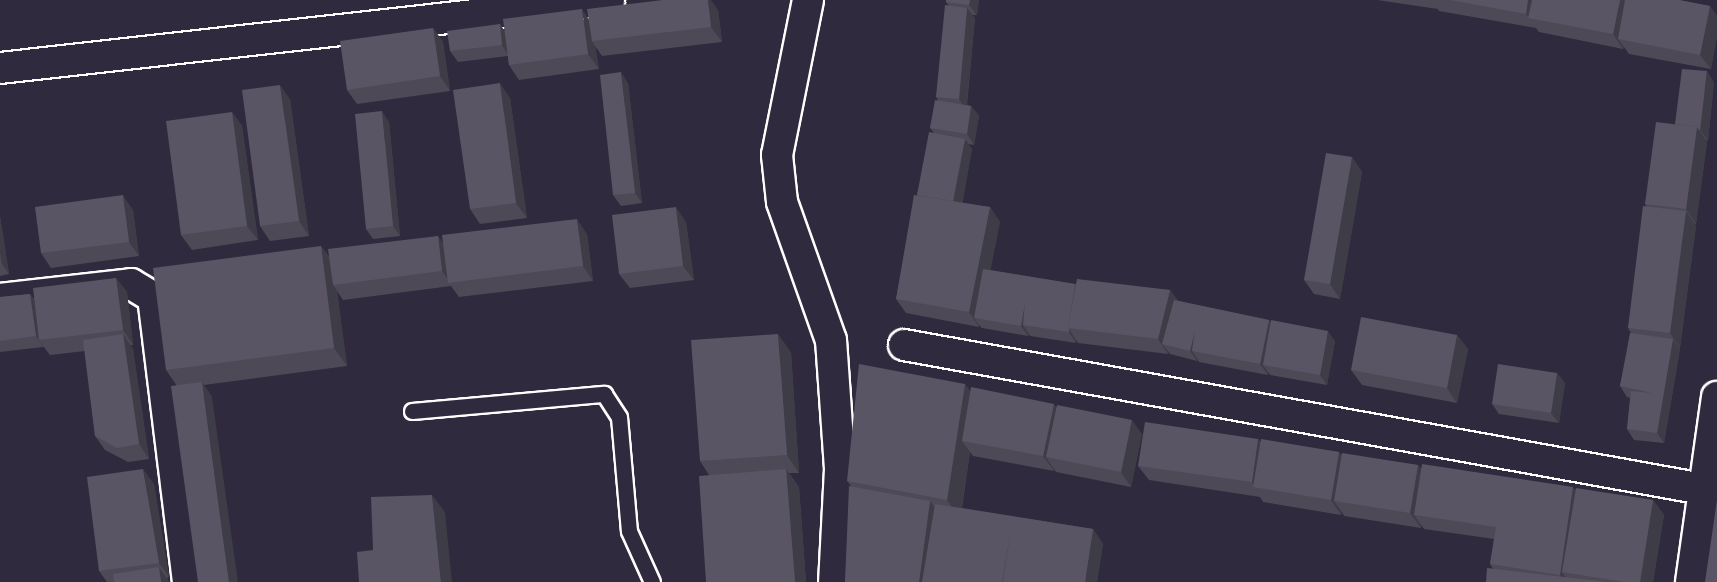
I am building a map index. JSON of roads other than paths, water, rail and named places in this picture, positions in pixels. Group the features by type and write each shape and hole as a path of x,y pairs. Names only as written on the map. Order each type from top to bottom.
{"street":[{"path":"0,68 609,0"},
{"path":"808,0 777,155 782,202 831,340 840,469 834,582"},
{"path":"0,299 131,284 153,297 188,582"},
{"path":"904,345 1703,489"},
{"path":"1691,582 1717,398"}],"lane":[{"path":"412,411 604,394 619,417 629,531 652,582"}]}
